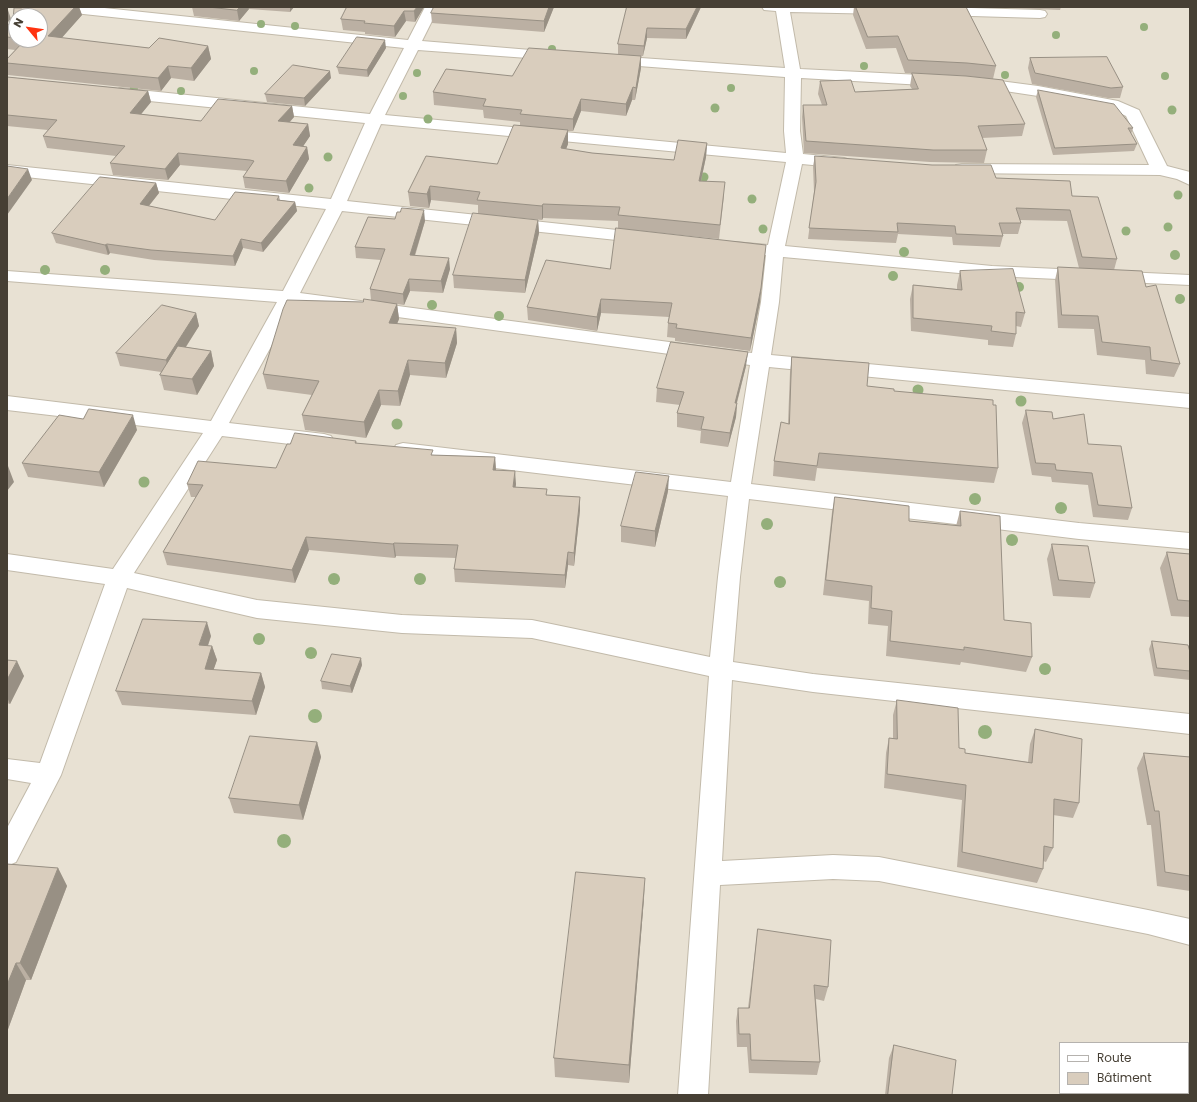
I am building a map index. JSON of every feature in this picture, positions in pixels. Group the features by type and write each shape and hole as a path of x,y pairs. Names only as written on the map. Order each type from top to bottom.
{"street":[{"path":"55,7 413,45 571,57"},
{"path":"7,854 48,776 119,578 216,429 290,297 337,205 375,119 432,7"},
{"path":"693,1095 721,669 729,578 740,489 762,360 775,252 795,159 792,131 793,73 778,7 894,10"},
{"path":"926,11 1040,14"},
{"path":"595,59 793,73 960,82 1038,91 1118,106 1133,113 1160,170"},
{"path":"109,92 375,119 859,164"},
{"path":"946,169 1160,170 1182,174 1190,180"},
{"path":"7,170 658,239"},
{"path":"720,246 992,271 1190,280"},
{"path":"7,276 290,297 762,360 1190,401"},
{"path":"7,403 343,443"},
{"path":"383,448 740,489 1079,531 1190,541"},
{"path":"7,562 119,578 257,609 402,624 532,629 721,669 813,683 1190,724"},
{"path":"7,769 48,776"},
{"path":"707,874 833,867 879,869 1148,922 1190,932"}],"shaded area":[{"path":"7,7 1190,7 1190,1095 7,1095"}],"building":[{"path":"75,7 48,36 48,8 21,8"},
{"path":"209,7 240,7 237,10"},
{"path":"347,7 417,7 414,11 404,11 394,26 341,19"},
{"path":"434,7 549,7 544,21 431,13"},
{"path":"627,7 697,7 686,29 647,28 644,46 618,44"},
{"path":"856,7 966,7 996,66 908,60 898,36 868,37"},
{"path":"8,25 8,37 7,37"},
{"path":"48,36 149,48 159,38 208,46 191,68 168,66 158,78 7,63 7,59 17,48 48,48"},
{"path":"357,37 385,40 367,70 337,67"},
{"path":"529,48 641,56 636,88 633,87 626,104 581,99 573,119 520,114 522,110 483,106 486,99 433,92 446,69 512,76"},
{"path":"1107,57 1123,87 1111,88 1035,73 1030,58"},
{"path":"293,65 330,71 304,98 265,94"},
{"path":"912,73 1003,80 1025,124 978,126 987,150 933,150 806,141 803,105 827,105 820,81 851,80 855,92 918,89"},
{"path":"7,77 148,91 130,113 201,121 218,99 292,106 278,121 308,124 293,145 307,147 286,181 243,177 254,161 250,160 178,153 165,169 110,163 125,146 43,136 57,120 7,115"},
{"path":"1038,90 1114,104 1133,128 1128,128 1137,144 1055,148"},
{"path":"514,125 568,130 561,148 592,153 674,160 678,140 707,143 699,181 725,182 720,225 618,215 620,207 543,204 542,206 477,200 480,192 430,186 427,194 408,192 426,156 497,164"},
{"path":"815,156 932,165 991,165 996,178 1070,181 1072,196 1098,197 1117,259 1082,257 1070,210 1016,208 1021,223 999,223 1003,236 956,234 955,226 897,223 898,232 809,228 816,182"},
{"path":"7,166 28,169 7,199"},
{"path":"100,177 156,183 140,204 215,220 235,192 279,196 277,200 295,202 261,243 241,239 233,256 105,245 52,233"},
{"path":"402,208 424,210 410,255 449,258 441,281 409,279 403,294 370,289 385,249 355,247 368,217 395,219 397,212 400,212"},
{"path":"473,213 538,220 525,280 453,275"},
{"path":"616,228 766,245 761,288 751,338 676,328 677,324 668,323 672,303 601,299 597,317 527,307 546,260 610,269"},
{"path":"1058,267 1142,271 1146,287 1156,285 1180,364 1151,360 1150,347 1102,342 1098,316 1062,315"},
{"path":"1013,269 1025,313 1016,312 1016,334 991,331 992,326 913,318 913,285 962,290 960,271"},
{"path":"364,299 397,304 389,323 456,328 445,363 408,360 398,391 379,390 364,422 302,415 319,381 263,374 287,300 363,302"},
{"path":"162,305 196,313 166,360 116,353"},
{"path":"671,342 748,352 735,403 737,403 730,433 701,429 704,417 677,413 684,392 657,388"},
{"path":"178,346 211,351 192,379 160,375"},
{"path":"792,357 869,363 867,386 894,389 894,391 993,400 993,405 996,405 998,468 819,453 817,466 774,461 781,422 789,424"},
{"path":"89,409 133,415 99,472 22,463 59,415 83,419"},
{"path":"1026,410 1052,412 1053,419 1084,414 1088,444 1121,446 1132,508 1098,505 1092,473 1056,470 1055,464 1036,463"},
{"path":"295,433 356,441 355,443 433,450 431,455 495,457 493,470 515,471 513,487 547,489 546,495 580,497 574,553 568,552 565,575 454,569 458,545 393,544 306,537 292,570 163,552 203,485 187,484 198,461 276,468 287,444 290,444"},
{"path":"636,472 669,476 655,531 621,526"},
{"path":"835,497 909,506 909,521 961,526 960,511 1000,516 1004,620 1031,623 1032,657 964,647 964,650 890,641 892,611 871,608 872,586 826,580"},
{"path":"1052,544 1088,546 1095,583 1059,580"},
{"path":"1167,552 1190,554 1190,601 1178,600"},
{"path":"143,619 207,622 199,645 212,646 205,669 261,673 252,701 116,691"},
{"path":"1152,641 1188,645 1190,652 1190,671 1157,668"},
{"path":"332,654 361,658 350,686 321,681"},
{"path":"7,660 17,661 7,680"},
{"path":"897,700 958,708 959,748 965,749 965,753 1032,763 1035,729 1082,739 1079,803 1054,799 1053,848 1044,846 1043,869 962,852 966,785 887,774 889,738 897,739"},
{"path":"250,736 317,742 299,805 229,798"},
{"path":"1144,753 1190,757 1190,876 1165,872 1159,811 1155,811"},
{"path":"7,864 58,868 20,963 16,963 7,985"},
{"path":"576,872 645,878 629,1065 554,1058"},
{"path":"758,929 831,940 828,987 814,985 820,1062 751,1060 750,1034 739,1034 738,1008 749,1008"},
{"path":"894,1045 956,1060 952,1095 888,1095"}]}
